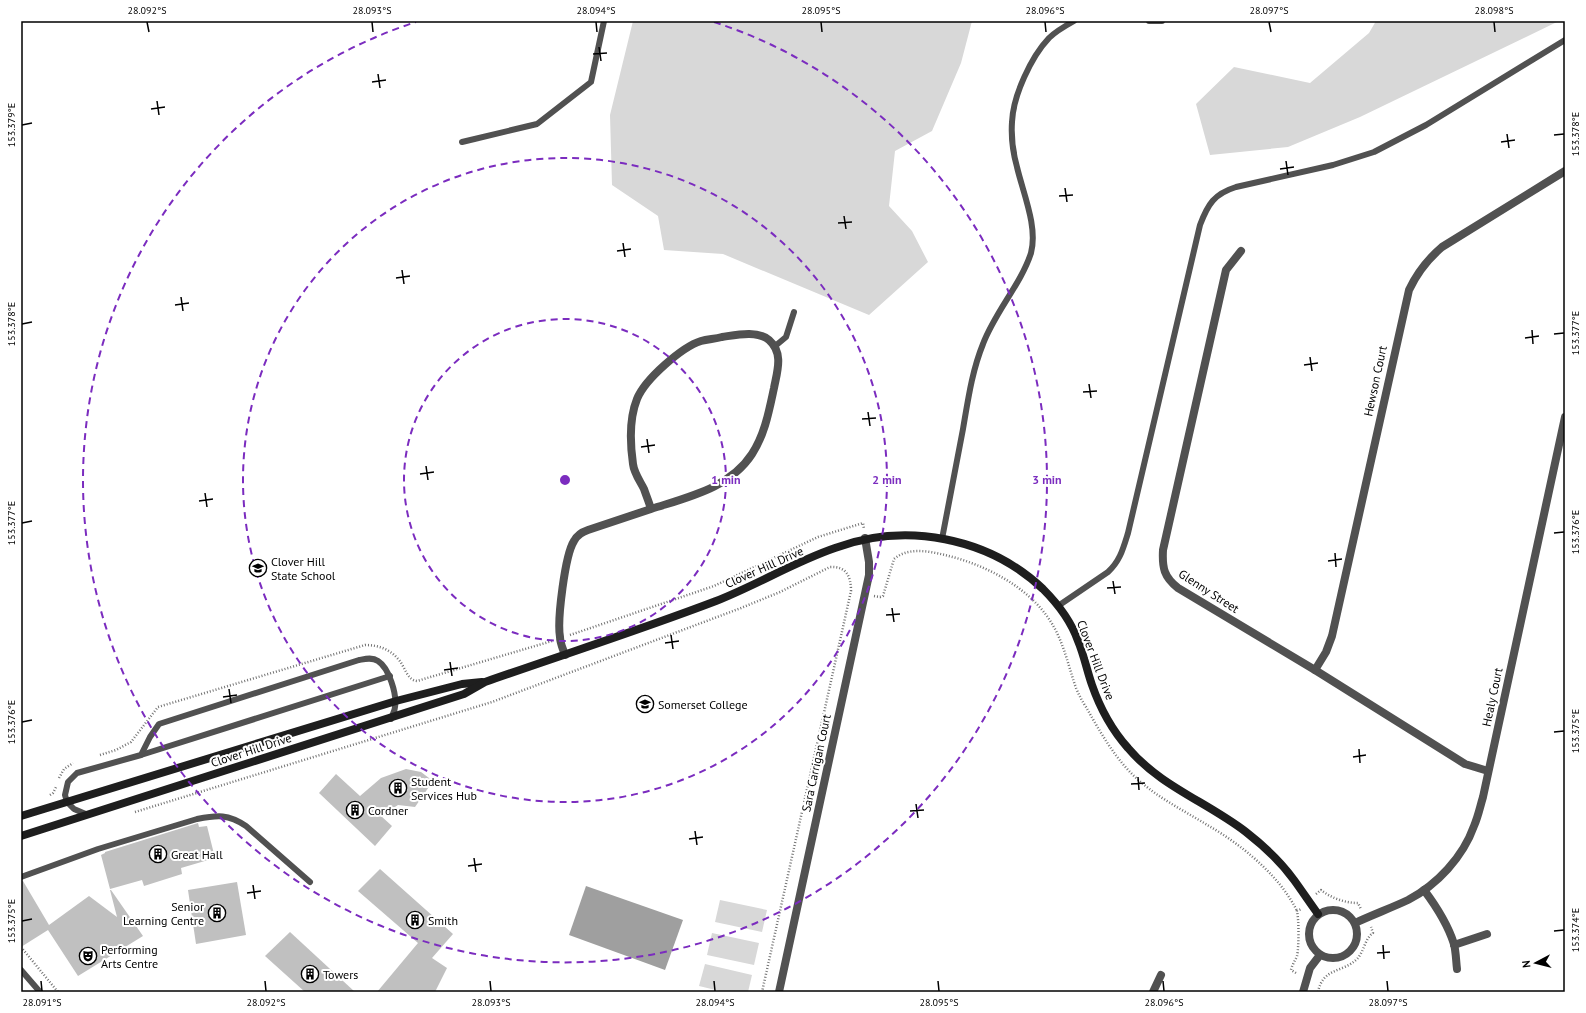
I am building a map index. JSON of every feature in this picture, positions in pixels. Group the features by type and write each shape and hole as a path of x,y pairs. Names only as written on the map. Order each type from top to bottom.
{"street":[{"name":"Hewson Court","path":"1315,670 1326,652 1332,636 1408,290 1415,276 1442,247 1565,171"},
{"name":"Glenny Street","path":"1241,251 1226,270 1163,550 1162,563 1165,572 1170,582 1178,588 1315,670 1465,764 1488,771"},
{"path":"564,655 560,638 559,618 570,548 576,537 588,530 651,509 702,492 717,485 736,473 751,455 762,437 778,362 774,347 769,340 762,336 754,335 701,341 666,364 649,380 637,398 631,440 633,466 651,509"},
{"name":"Healy Court","path":"1355,923 1408,900 1424,890 1449,868 1461,852 1474,828 1488,771 1565,417"},
{"name":"Clover Hill Drive","path":"21,836 390,719 464,694 485,682 718,600 834,548 865,538 896,534 942,538 966,544 1003,560 1036,583 1058,606 1076,636 1092,685 1102,709 1113,729 1128,748 1145,766 1164,782 1226,818 1264,847 1281,864 1318,914"},
{"name":"Sara Carrigan Court","path":"779,992 869,575 869,562 865,538"},
{"name":"Clover Hill Drive","path":"21,816 396,701 462,684 485,682"},
{"path":"1424,890 1448,928 1454,945 1457,969"},
{"path":"1324,910 1339,910 1345,912 1355,923 1357,938 1354,946 1349,952 1343,956 1328,958 1320,955 1314,950 1308,935 1309,927 1318,914 1324,910"},
{"path":"1454,945 1487,934"},
{"path":"1303,992 1310,968 1320,955"},
{"path":"1153,992 1161,975"}],"lane":[{"path":"462,142 537,124 590,82 604,21"},
{"path":"942,538 975,365 990,327 1023,270 1031,251 1031,220 1012,142 1012,122 1015,103 1022,83 1033,60 1049,38 1062,27 1074,21"},
{"path":"1149,21 1162,21"},
{"path":"1058,606 1108,572 1115,566 1121,556 1157,414 1200,225 1205,211 1217,196 1226,190 1236,187 1333,165 1374,152 1426,125 1565,40"},
{"path":"774,347 786,337 794,312"},
{"path":"141,755 150,737 159,724 359,660 370,658 378,661 390,676 396,701 395,709 390,719"},
{"path":"88,815 74,809 67,802 64,795 68,782 77,773 141,755 390,676"},
{"path":"21,877 98,849 198,819 212,816 224,816 234,819 246,826 310,882"},
{"path":"21,970 40,992"}],"path":[{"path":"95,756 116,750 131,742 158,707 365,645 382,647 390,652 400,660 410,679 417,682 560,638 714,586 836,530 863,523 865,538"},
{"path":"873,596 880,598 883,596 891,564 894,559 911,551 936,553 972,563 1002,577 1035,603 1055,628 1081,700 1119,760 1146,787 1211,826 1244,849 1276,881 1293,904 1297,911 1298,917 1298,946 1291,970 1296,973"},
{"path":"128,814 492,702 741,608 780,592 830,567 835,567 846,571 849,575 851,591 762,992"},
{"path":"48,796 54,792 60,774 64,769 75,762"},
{"path":"1316,894 1321,890 1335,898 1347,902 1358,903 1362,910"},
{"path":"1297,911 1301,909"},
{"path":"1318,992 1324,978 1338,969 1351,964 1361,954 1370,934 1373,932 1370,926"},
{"path":"21,947 58,992"}],"shaded area":[{"path":"633,21 972,21 961,63 932,131 895,151 889,206 912,231 928,262 869,315 723,254 664,250 658,216 612,185 610,115"},
{"path":"1376,21 1559,21 1360,117 1288,147 1210,155 1196,104 1234,67 1310,83 1369,33"},
{"path":"586,886 683,920 665,970 569,935"},
{"path":"720,900 767,910 762,932 715,922"},
{"path":"712,933 759,943 754,965 707,955"},
{"path":"705,964 752,975 748,992 724,992 699,986"}],"building":[{"path":"406,769 421,772 433,781 415,807 398,805 381,816 392,826 375,846 319,793 336,774 360,796 381,778"},
{"name":"Great Hall","path":"198,823 199,827 207,826 215,858 181,868 182,874 144,886 142,880 110,889 101,855 105,852"},
{"name":"Smith","path":"380,869 453,934 432,958 447,968 435,992 377,992 418,943 358,891"},
{"name":"Performing Arts Centre","path":"21,881 23,881 49,925 89,896 117,917 111,890 143,936 78,976 48,930 21,947"},
{"name":"Senior Learning Centre","path":"237,882 246,935 196,944 188,890"},
{"name":"Towers","path":"290,932 355,992 305,992 265,956"}],"place":[{"name":"Clover Hill State School","path":"258,568"},
{"name":"Somerset College","path":"645,704"},
{"name":"Student Services Hub","path":"398,788"},
{"name":"Cordner","path":"355,810"},
{"name":"Great Hall","path":"158,854"},
{"name":"Senior Learning Centre","path":"217,913"},
{"name":"Smith","path":"415,920"},
{"name":"Performing Arts Centre","path":"88,956"},
{"name":"Towers","path":"310,974"}]}
